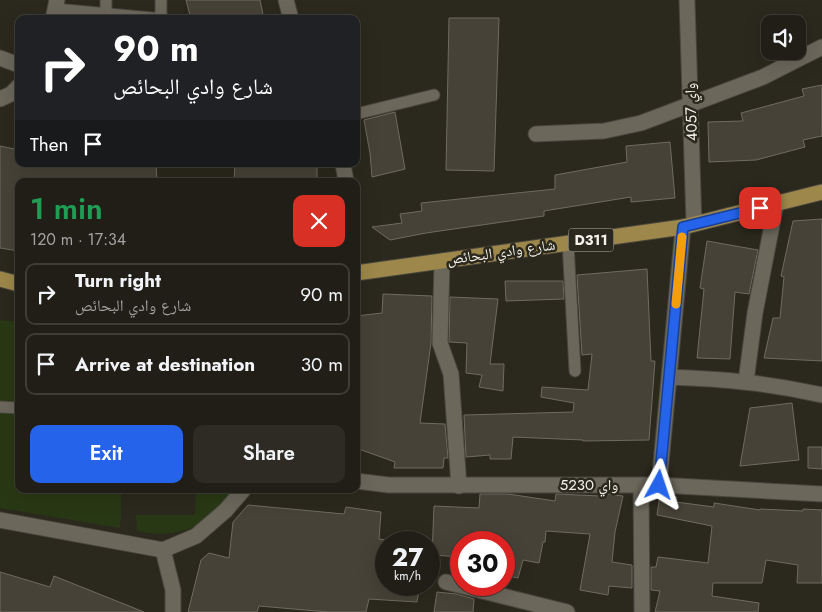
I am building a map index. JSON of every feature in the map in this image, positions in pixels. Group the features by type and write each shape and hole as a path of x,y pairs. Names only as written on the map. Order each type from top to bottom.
{"main road":[{"name":"شارع وادي البحائص","path":"360,272 689,225 822,192"},
{"path":"0,279 15,283"}],"street":[{"path":"286,0 290,15"},
{"name":"واي 4057","path":"659,485 669,377 689,225 690,104 687,0"},
{"path":"536,134 604,131 641,122 763,77 822,47"},
{"path":"0,58 15,64"},
{"path":"746,381 755,314 776,204"},
{"path":"442,261 440,343 451,374 459,486"},
{"path":"669,377 746,381 822,394"},
{"name":"واي 5230","path":"360,481 389,485 459,486 659,485 822,494"},
{"path":"641,485 642,612"},
{"path":"0,520 163,550 196,536 226,510 241,493"},
{"path":"163,550 173,590 173,612"},
{"path":"446,582 567,612"}],"lane":[{"path":"106,0 106,13"},
{"path":"161,0 162,15"},
{"path":"55,9 128,15"},
{"path":"360,113 434,95"},
{"path":"568,243 576,371"},
{"path":"0,407 15,408"}],"green space":[{"path":"0,320 15,322 15,493 121,493 120,528 0,508"},
{"path":"196,493 228,493 219,509 212,516 193,527 183,531 160,534 137,531 136,515 195,515"}],"building":[{"path":"186,0 260,0 263,15 190,15"},
{"path":"449,18 499,18 494,171 446,170"},
{"path":"822,85 822,136 803,140 805,147 756,160 709,162 708,122 743,121 741,113 804,96 802,89"},
{"path":"395,112 405,169 372,177 364,120"},
{"path":"670,142 675,198 631,202 631,197 544,211 544,216 390,240 372,227 402,223 400,214 422,211 421,203 555,189 555,175 627,162 626,146"},
{"path":"0,146 15,149 15,167 156,167 157,178 15,178 15,250 0,248"},
{"path":"235,167 317,167 317,178 234,178"},
{"path":"822,219 822,361 764,358 773,318 780,318 784,277 781,276 793,221"},
{"path":"707,241 758,250 749,294 735,292 730,359 697,358 704,289 700,288"},
{"path":"647,269 651,361 655,361 649,440 583,441 513,437 511,459 490,459 490,455 466,457 464,415 573,412 574,403 541,397 542,387 588,390 592,354 582,355 577,275"},
{"path":"505,281 563,281 564,299 506,301"},
{"path":"383,294 432,296 431,343 420,423 445,424 448,458 444,458 443,468 394,468 395,462 360,449 360,316 382,313"},
{"path":"450,297 498,299 490,364 504,364 503,391 479,387 482,375 466,373 467,343 449,342"},
{"path":"792,403 799,460 740,466 750,408"},
{"path":"808,447 822,447 822,469 808,468"},
{"path":"480,494 508,494 555,501 556,494 600,496 600,494 607,494 623,496 615,532 612,562 632,565 632,588 609,586 608,595 580,590 590,534 546,531 539,563 523,560 518,578 515,577 515,531 450,531 450,556 440,556 440,531 433,531 434,506 479,508"},
{"path":"660,495 677,497 676,502 714,507 714,503 760,510 822,510 822,583 797,583 798,565 766,560 762,583 713,583 712,596 759,603 758,612 655,612 660,591 651,590 651,567 656,567 658,557 708,563 712,526 657,515"},
{"path":"248,505 344,514 346,507 381,512 380,531 375,531 375,596 418,596 417,602 369,599 366,612 328,612 259,606 257,612 188,612 201,560 209,553 229,558 233,522"},
{"path":"0,572 50,587 54,576 144,612 0,612"},
{"path":"440,592 450,593 450,596 463,596 474,599 473,612 434,612 436,596 440,596"}],"slow traffic":[{"path":"676,304 682,237"}],"route":[{"path":"659,485 683,227 760,208"}]}
